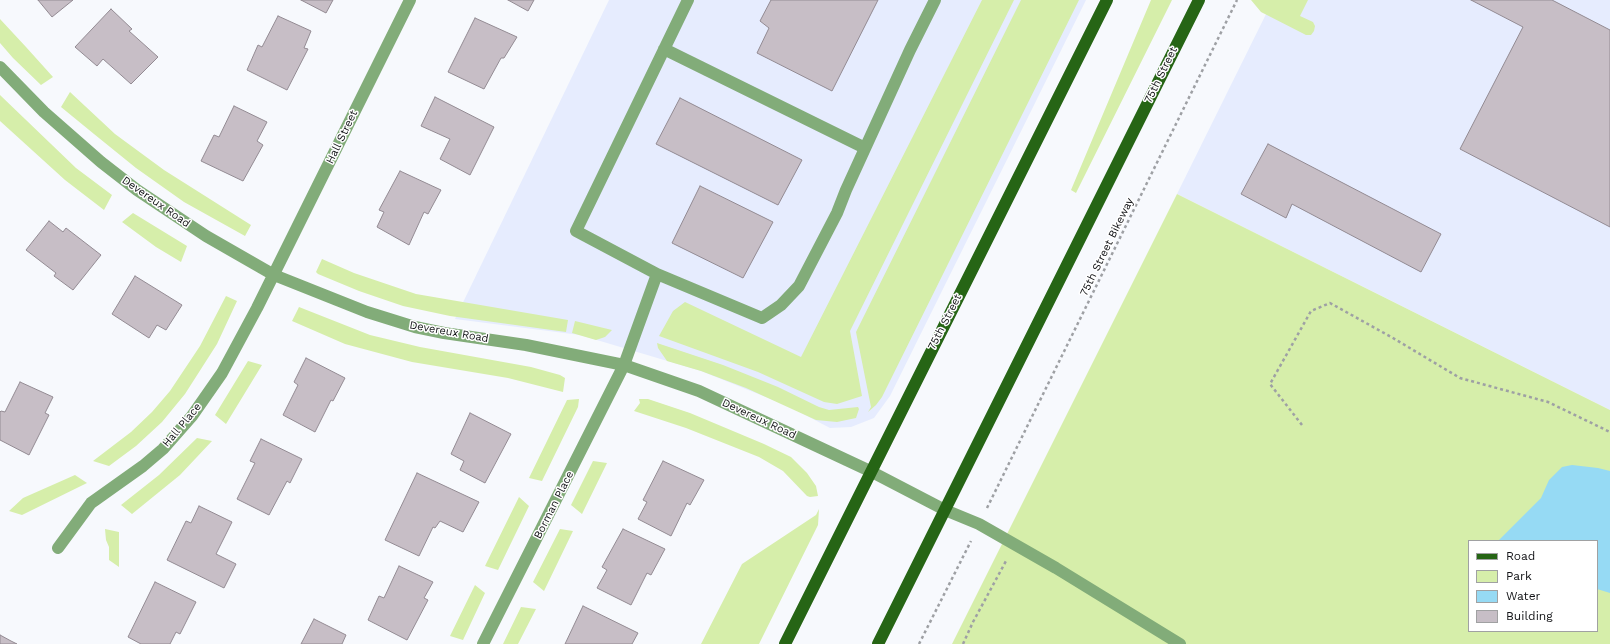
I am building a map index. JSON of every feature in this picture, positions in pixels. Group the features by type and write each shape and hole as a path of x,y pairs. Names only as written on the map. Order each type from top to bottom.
{"main road":[{"name":"75th Street","path":"785,644 870,471 1107,0"},
{"name":"75th Street","path":"878,644 1198,0"}],"street":[{"name":"Hall Street","path":"274,275 410,0"},
{"path":"688,0 576,231 657,274 762,318 781,305 799,286 837,213 910,50 935,0"},
{"path":"664,49 865,148"},
{"name":"Devereux Road","path":"0,67 44,112 101,162 136,190 206,236 274,275 367,312 415,327 444,333 526,345 624,365 699,391 870,471 945,510 979,524 1056,568 1180,644"},
{"name":"Borman Place","path":"483,644 624,365 657,274"},
{"name":"Hall Place","path":"58,548 91,503 143,466 163,449 192,416 222,373 274,275"}],"path":[{"name":"75th Street Bikeway","path":"991,501 1237,0"},
{"path":"1302,425 1270,384 1310,311 1330,303 1394,338 1460,378 1548,402 1610,432"},
{"path":"963,644 1014,545"},
{"path":"919,644 966,550"}],"shaded area":[{"path":"609,0 1086,0 890,396 874,418 851,427 830,428 788,406 701,371 580,335 455,319"},
{"path":"1273,0 1610,0 1610,410 1177,194"}],"green space":[{"path":"982,0 1014,0 850,331 862,396 837,404 824,402 758,372 659,336 673,311 685,302 801,357"},
{"path":"1021,0 1079,0 882,397 868,412 871,407 856,332"},
{"path":"1151,0 1172,0 1076,193 1071,190"},
{"path":"1251,0 1308,0 1300,16 1313,22 1315,26 1314,31 1311,35 1306,35 1261,12"},
{"path":"0,19 53,77 41,85 13,58 0,43"},
{"path":"70,92 115,134 164,170 251,225 245,236 184,202 136,168 61,107"},
{"path":"0,95 76,168 112,195 104,210 65,180 0,121"},
{"path":"1177,194 1610,410 1610,644 952,644"},
{"path":"133,213 187,246 181,262 156,247 122,222"},
{"path":"322,259 354,273 416,294 568,320 566,332 450,316 403,306 359,291 318,274 316,272"},
{"path":"226,296 237,301 217,344 185,394 162,422 136,446 109,466 93,461 131,432 152,412 170,391 200,346"},
{"path":"299,307 370,335 420,347 531,367 560,375 565,378 563,392 508,378 412,362 345,344 292,321"},
{"path":"575,321 612,330 605,337 596,340 572,333"},
{"path":"657,343 723,365 778,387 819,407 829,410 858,407 859,409 856,418 837,422 816,420 746,388 701,371 667,361 658,348"},
{"path":"248,361 262,365 226,424 215,415"},
{"path":"579,399 578,407 542,481 529,478 567,400"},
{"path":"639,399 648,399 690,413 791,457 807,473 816,486 818,496 807,496 783,471 759,457 686,428 634,411 640,403"},
{"path":"197,438 212,441 180,475 132,514 121,505 159,475"},
{"path":"593,461 607,463 582,514 571,505"},
{"path":"75,475 87,483 22,515 9,511 23,498"},
{"path":"519,497 529,506 498,570 485,566"},
{"path":"819,509 818,525 759,644 701,644 742,564 816,515"},
{"path":"105,529 119,532 119,567 109,560 109,547 106,540"},
{"path":"560,529 573,531 544,591 533,582"},
{"path":"475,585 485,593 463,640 450,636"},
{"path":"521,607 536,609 518,644 503,644"}],"water":[{"path":"1572,465 1610,471 1610,593 1598,589 1598,540 1499,540 1541,498 1549,480 1562,467"}],"building":[{"path":"38,0 73,0 52,17"},
{"path":"301,0 333,0 326,13"},
{"path":"508,0 534,0 528,11"},
{"path":"771,0 878,0 832,91 757,53 769,28 760,21"},
{"path":"1471,0 1552,0 1610,30 1610,227 1460,149 1523,27"},
{"path":"111,9 132,29 129,31 158,57 131,84 103,59 97,66 75,47"},
{"path":"278,16 311,31 304,48 308,49 287,90 247,70 258,45 262,47"},
{"path":"475,18 517,37 504,58 501,58 484,89 448,72"},
{"path":"435,97 494,127 470,175 440,159 450,139 421,126"},
{"path":"680,98 802,160 778,205 656,144"},
{"path":"234,106 267,122 257,141 263,145 243,181 201,161 214,135 219,137"},
{"path":"1268,144 1441,234 1421,272 1292,204 1286,218 1241,194"},
{"path":"400,171 441,190 428,214 424,212 409,245 377,227 384,212 379,210"},
{"path":"700,186 773,222 743,278 672,243"},
{"path":"49,221 63,232 66,228 101,255 73,290 54,276 56,273 26,250"},
{"path":"135,276 182,305 166,330 157,325 149,338 112,314"},
{"path":"306,358 345,378 333,401 331,400 315,432 283,415 298,385 294,382"},
{"path":"20,382 53,397 45,413 49,415 29,455 0,440 0,412 5,412"},
{"path":"470,413 511,434 485,483 460,470 464,461 451,454"},
{"path":"261,439 302,459 290,483 287,481 269,515 237,499 255,463 250,461"},
{"path":"663,461 704,480 690,505 687,503 671,536 638,519 647,502 643,500"},
{"path":"417,473 479,502 463,532 440,521 435,528 433,527 419,556 385,540"},
{"path":"199,506 232,522 216,554 236,564 224,588 167,560 186,521 191,523"},
{"path":"623,529 665,549 651,575 647,573 631,605 597,588 607,570 602,567"},
{"path":"399,566 433,582 424,598 428,600 407,640 368,620 379,596 384,598"},
{"path":"155,582 196,602 180,634 176,632 170,644 141,644 128,637"},
{"path":"583,606 638,633 632,644 565,644"},
{"path":"314,619 346,635 342,644 301,644"},
{"path":"0,635 11,641 17,644 0,644"}]}
